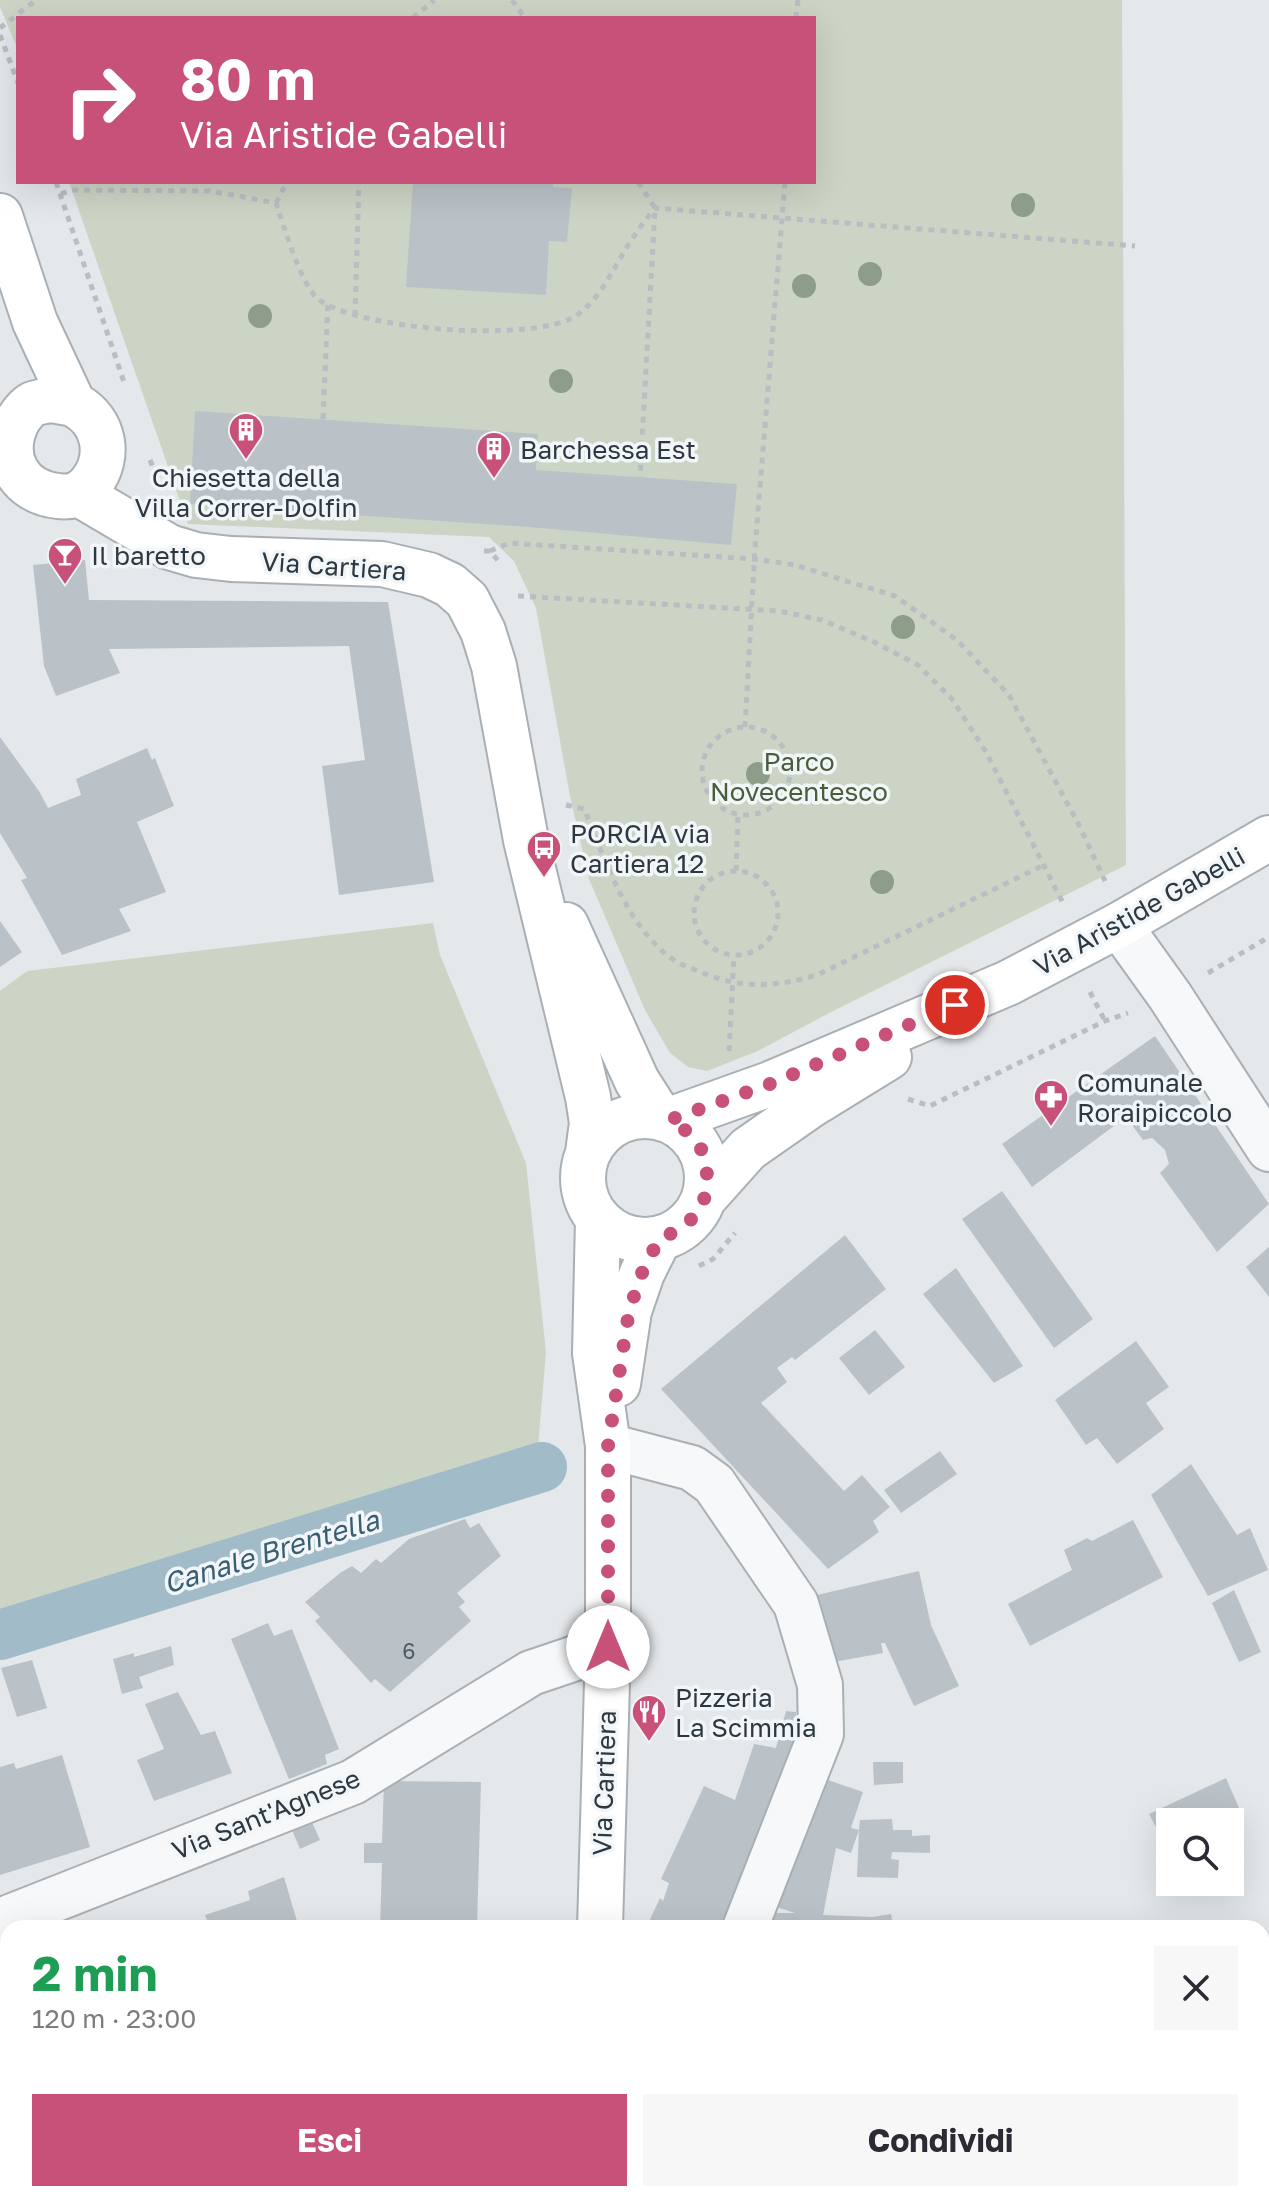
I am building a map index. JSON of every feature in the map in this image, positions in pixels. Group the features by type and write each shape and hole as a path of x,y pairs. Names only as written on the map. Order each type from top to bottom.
{"main road":[{"path":"0,216 35,322 38,363 53,404"},
{"path":"53,404 90,415 101,433 104,452 90,482 66,497 41,495 21,480 12,466 9,453 11,432 20,416 53,404"},
{"name":"Via Cartiera","path":"90,482 143,532 169,547 196,555 382,564 429,575 450,585 467,600 483,631 494,666 526,840 592,1123 583,1176 591,1209 598,1219 595,1353 608,1446 608,1647 600,1920"},
{"name":"Via Aristide Gabelli","path":"705,1197 748,1149 811,1105 1008,983 1114,907 1269,838"},
{"name":"Via Cartiera","path":"526,840 637,1081 664,1118 688,1132 701,1149 706,1162 705,1197"},
{"name":"Via Aristide Gabelli","path":"664,1118 770,1084 1008,983"},
{"path":"588,1153 601,1134 617,1122 640,1116 664,1118"},
{"path":"598,1219 616,1233 636,1239 659,1239 679,1230 695,1216 705,1197"},
{"name":"Via Cartiera","path":"608,1446 629,1311 642,1273 659,1239"}],"street":[{"path":"1114,907 1269,1149"},
{"path":"608,1446 692,1468 714,1484 796,1604 820,1685 821,1734 748,1920"},
{"name":"Via Sant'Agnese","path":"3,1920 353,1782 531,1673 608,1647"}],"path":[{"path":"0,28 36,0"},
{"path":"415,16 434,0"},
{"path":"0,35 16,78"},
{"path":"57,184 127,391"},
{"path":"286,184 276,203 293,253 316,297 355,316 413,328 529,329 575,317 605,287 629,244 655,208"},
{"path":"355,316 359,184"},
{"path":"639,184 655,208 640,477"},
{"path":"745,727 754,559 785,184"},
{"path":"61,194 71,190 210,191 276,203"},
{"path":"655,208 1135,246"},
{"path":"323,419 328,303"},
{"path":"147,452 164,493"},
{"path":"475,550 490,551 509,543 754,559 795,565 895,596 957,640 1009,695 1079,825 1114,907"},
{"path":"490,551 500,563"},
{"path":"514,585 521,606"},
{"path":"517,596 779,611 822,620 918,665 952,699 986,752 1068,912"},
{"path":"745,727 760,729 782,746 788,760 786,789 778,801 766,810 738,814 725,810 713,801 705,789 703,760 718,737 745,727"},
{"path":"564,819 561,804 584,809 618,888 630,910 658,946 676,962 733,984 785,984 817,975 1044,865"},
{"path":"736,871 738,814"},
{"path":"736,871 762,879 777,901 779,914 777,928 770,940 747,955 734,956 720,953 708,945 694,919 700,891 722,873 736,871"},
{"path":"1206,974 1269,937"},
{"path":"729,1065 734,956"},
{"path":"899,1096 930,1106 1105,1021 1130,1012"},
{"path":"691,1271 713,1259 737,1230"}],"green space":[{"name":"Parco Novecentesco","path":"0,0 1122,0 1126,865 758,1051 707,1071 688,1067 670,1053 645,1010 589,879 570,796 536,608 514,561 489,537 188,524 70,184 816,184 816,16 16,16 16,45"},
{"path":"433,923 440,955 526,1163 546,1352 538,1447 0,1617 0,991 27,971"}],"building":[{"path":"413,184 553,184 553,187 572,188 567,242 549,241 546,295 406,287"},
{"name":"Barchessa Est","path":"195,411 538,434 536,470 737,484 731,545 529,527 190,504"},
{"path":"85,560 89,600 388,602 434,882 339,895 322,766 365,760 349,646 109,649 120,673 56,696 44,666 33,565"},
{"path":"0,737 48,808 81,795 76,779 147,748 152,760 155,758 174,806 137,822 166,892 119,909 131,931 62,955 21,880 27,878 0,833"},
{"path":"0,921 22,952 0,967"},
{"path":"1155,1036 1269,1204 1217,1252 1160,1173 1169,1164 1165,1150 1152,1138 1143,1140 1126,1117 1032,1187 1002,1144"},
{"path":"1002,1191 1093,1319 1054,1348 962,1219"},
{"path":"845,1235 886,1289 795,1360 792,1357 777,1368 787,1382 761,1403 844,1491 862,1475 890,1507 873,1521 879,1532 828,1569 661,1389"},
{"path":"1269,1247 1269,1297 1246,1267"},
{"path":"956,1268 1023,1366 994,1383 923,1294"},
{"path":"875,1330 905,1367 869,1395 839,1358"},
{"path":"1136,1341 1169,1387 1146,1403 1164,1429 1117,1464 1097,1438 1086,1445 1055,1400"},
{"path":"940,1451 957,1474 901,1513 884,1490"},
{"path":"1191,1464 1237,1535 1250,1528 1268,1570 1208,1596 1151,1495"},
{"path":"465,1519 470,1528 479,1523 501,1556 457,1593 465,1602 459,1607 471,1621 390,1692 375,1679 371,1683 315,1621 320,1617 305,1602 352,1566 361,1573 376,1559 381,1563 409,1539"},
{"path":"1133,1520 1163,1577 1030,1646 1008,1604 1072,1570 1064,1550 1087,1538 1092,1541"},
{"path":"919,1571 931,1625 959,1686 914,1706 885,1643 881,1643 883,1653 834,1662 817,1595"},
{"path":"1234,1590 1261,1652 1239,1662 1212,1603"},
{"path":"268,1623 274,1636 292,1629 339,1749 325,1755 327,1764 289,1779 231,1639"},
{"path":"171,1646 174,1665 139,1677 143,1688 122,1694 113,1659 134,1653 134,1657"},
{"path":"32,1660 47,1708 17,1717 1,1668"},
{"path":"178,1692 201,1735 215,1731 232,1773 154,1801 137,1760 164,1749 145,1704"},
{"path":"786,1711 796,1712 797,1742 737,1920 650,1920 660,1898 663,1901 669,1883 661,1879 704,1786 735,1800 754,1744 776,1748"},
{"path":"62,1755 90,1847 0,1875 0,1767 14,1763 16,1769"},
{"path":"873,1762 903,1762 903,1783 874,1785"},
{"path":"816,1776 863,1792 851,1828 859,1830 851,1853 836,1848 823,1915 873,1917 891,1914 892,1920 767,1920 769,1913 795,1913 770,1905"},
{"path":"1226,1778 1239,1808 1162,1808"},
{"path":"384,1781 481,1782 477,1920 380,1920 382,1863 364,1863 364,1843 382,1843"},
{"path":"1156,1811 1156,1827 1149,1814"},
{"path":"892,1819 893,1830 912,1830 912,1836 930,1835 930,1853 892,1852 891,1859 899,1860 898,1878 857,1877 860,1820"},
{"path":"311,1820 320,1840 300,1849 292,1830"},
{"path":"284,1877 297,1920 207,1920 205,1915 250,1900 248,1891"}],"waterway":[{"name":"Canale Brentella","path":"0,1635 542,1467"}],"place":[{"name":"Chiesetta della Villa Correr-Dolfin","path":"246,461"},
{"name":"Barchessa Est","path":"494,480"},
{"name":"Il baretto","path":"65,586"},
{"name":"PORCIA via Cartiera 12","path":"544,879"},
{"name":"Comunale Roraipiccolo","path":"1051,1128"},
{"name":"Pizzeria La Scimmia","path":"649,1743"}],"route":[{"path":"608,1647 608,1446 629,1311 642,1273 659,1239 679,1230 695,1216 705,1197 706,1162 701,1149 688,1132 669,1120 770,1084 955,1005"}]}
